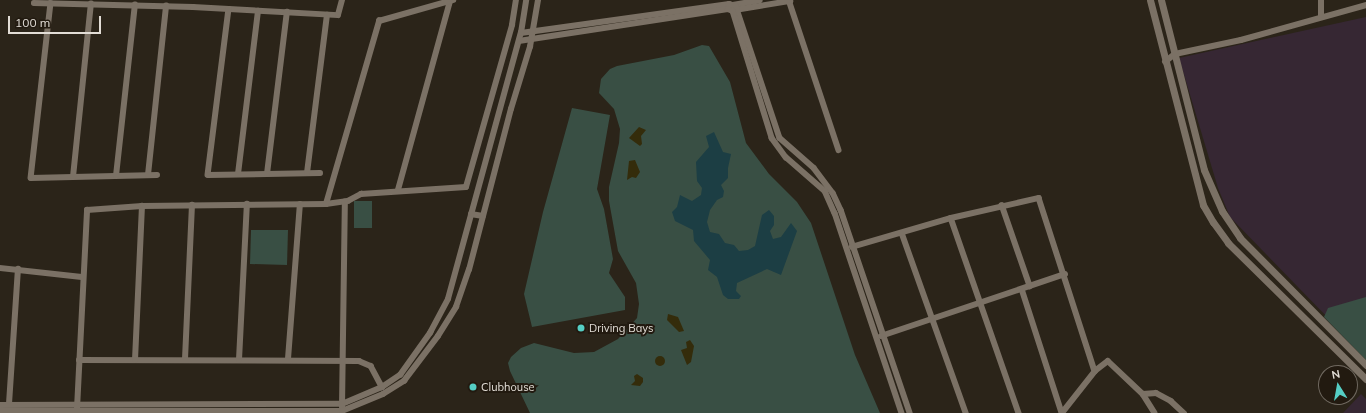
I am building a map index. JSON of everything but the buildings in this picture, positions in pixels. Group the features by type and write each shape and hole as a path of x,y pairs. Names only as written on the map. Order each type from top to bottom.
{"street":[{"path":"34,3 166,6 327,15 340,13 342,0"},
{"path":"398,190 451,0"},
{"path":"326,204 376,25 383,18 451,0"},
{"path":"77,412 82,277 88,210 142,206 326,204 345,202 362,194 398,190 462,189 470,181 512,25 516,0"},
{"path":"0,404 342,404 382,386 404,371 430,333 448,299 521,33 526,0"},
{"path":"0,411 342,411 383,394 410,376 456,307 469,270 511,109 532,40 538,0"},
{"path":"521,33 733,8 760,0"},
{"path":"518,41 790,0 839,150"},
{"path":"1150,0 1203,205 1228,243 1366,379"},
{"path":"1161,0 1204,170 1222,211 1240,238 1366,365"},
{"path":"1320,16 1321,0"},
{"path":"51,4 30,178 157,175"},
{"path":"73,177 91,4"},
{"path":"116,176 135,5"},
{"path":"1165,62 1175,54 1241,40 1320,16 1366,5"},
{"path":"148,175 166,6"},
{"path":"733,8 780,138 814,168 833,193 854,247 910,413"},
{"path":"733,8 772,138 786,157 825,191 848,248 902,413"},
{"path":"229,9 208,175 320,173"},
{"path":"238,174 258,10"},
{"path":"267,174 287,12"},
{"path":"307,173 327,15"},
{"path":"848,248 951,218 1039,198 1065,274 1095,371"},
{"path":"342,411 345,202"},
{"path":"239,360 247,204"},
{"path":"288,359 300,204"},
{"path":"185,359 192,205"},
{"path":"134,360 142,206"},
{"path":"1002,206 1030,286"},
{"path":"471,214 483,216"},
{"path":"951,218 1020,413"},
{"path":"902,232 966,413"},
{"path":"0,268 82,277"},
{"path":"9,404 18,269"},
{"path":"877,338 981,301 1065,274"},
{"path":"1022,289 1062,413"},
{"path":"79,360 288,359 359,361 371,366 382,386"},
{"path":"1062,413 1095,371 1105,361 1111,361 1143,394 1155,413"},
{"path":"1143,394 1156,393 1172,401 1184,413"}],"shaded area":[{"path":"1366,17 1366,357 1230,217 1218,188 1179,58"},
{"path":"1361,394 1366,399 1366,413 1343,413 1351,405 1358,405 1358,397"}],"green space":[{"path":"702,45 709,46 730,82 746,143 769,174 797,202 811,223 855,355 880,413 530,413 510,371 508,363 511,357 521,348 534,343 574,353 594,352 618,339 637,318 639,304 636,283 618,251 609,201 609,187 619,143 620,129 614,109 599,93 601,79 610,69 617,66 674,55"},
{"path":"572,108 610,115 597,189 604,209 613,259 609,273 625,297 625,310 532,327 524,294 543,212"},
{"path":"354,201 372,201 372,228 354,228"},
{"path":"251,230 288,230 287,265 250,264"},
{"path":"1366,297 1366,360 1324,317 1328,308"}],"sand":[{"path":"639,127 646,130 641,136 642,144 640,146 629,138"},
{"path":"635,160 640,172 636,178 632,177 627,180 629,161"},
{"path":"668,314 678,317 684,331 679,332 667,320"},
{"path":"690,340 694,346 691,362 687,365 681,350 687,348 686,342"},
{"path":"658,356 662,356 664,357 664,365 658,366 655,363 655,359"},
{"path":"637,374 643,378 643,382 640,386 631,385 635,381 634,376"}],"water":[{"path":"714,132 723,152 731,154 728,168 728,178 721,185 724,191 723,197 717,200 710,210 707,222 710,232 719,234 725,243 734,245 739,251 748,250 755,246 762,215 769,210 774,216 774,225 770,231 773,239 781,237 791,223 797,231 781,275 767,269 737,283 736,291 741,296 739,299 728,299 723,295 717,277 708,270 710,260 694,241 693,230 675,221 672,212 677,207 680,195 692,201 701,195 702,188 697,181 696,162 709,147 706,136"}],"place":[{"name":"Driving Bays","path":"581,328"},
{"name":"Clubhouse","path":"473,387"}]}
